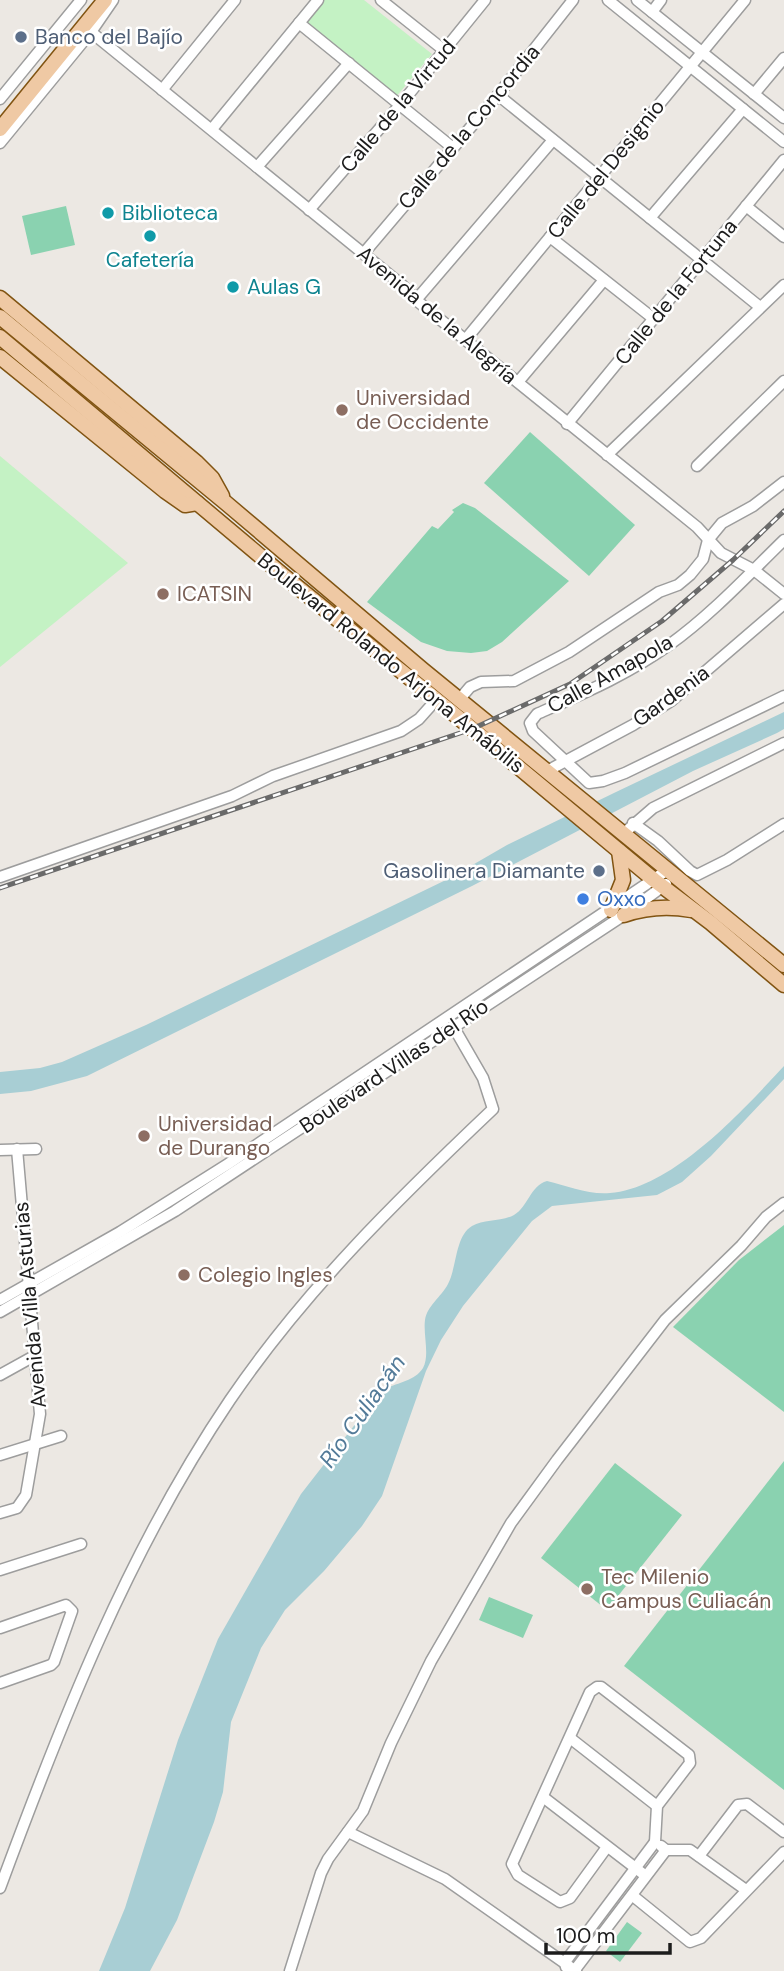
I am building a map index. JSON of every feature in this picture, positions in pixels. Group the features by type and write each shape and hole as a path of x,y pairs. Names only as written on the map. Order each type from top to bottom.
{"main road":[{"path":"0,114 93,0"},
{"path":"0,129 105,0"},
{"path":"0,298 196,462 212,478 226,503"},
{"name":"Boulevard Rolando Arjona Amábilis","path":"0,317 611,824 628,829 671,874 784,965"},
{"name":"Boulevard Rolando Arjona Amábilis","path":"0,337 594,832 696,911 784,985"},
{"path":"0,358 171,495 185,505 197,503"},
{"path":"619,851 623,880 611,916 670,907 696,911"}],"street":[{"path":"0,99 81,0"},
{"path":"0,143 91,32 113,0"},
{"path":"162,90 234,0"},
{"path":"212,129 318,0"},
{"name":"Calle de la Virtud","path":"309,210 400,105 485,0"},
{"name":"Calle de la Concordia","path":"364,253 498,95 573,0"},
{"path":"608,0 784,142"},
{"path":"637,0 784,118"},
{"path":"652,12 661,0"},
{"name":"Calle del Designio","path":"466,339 745,0"},
{"path":"389,2 445,51"},
{"path":"299,23 453,148"},
{"name":"Avenida de la Alegría","path":"91,32 697,527 721,553 754,570 784,594"},
{"path":"754,94 784,58"},
{"path":"257,167 349,64"},
{"path":"498,95 760,307"},
{"path":"650,218 743,109"},
{"path":"416,300 552,140"},
{"name":"Calle de la Fortuna","path":"568,424 784,160"},
{"path":"746,206 784,237"},
{"path":"551,237 654,319"},
{"path":"518,382 604,280"},
{"path":"607,455 784,285"},
{"path":"697,466 784,381"},
{"path":"459,699 470,687 481,682 514,681 558,658 659,592 678,585 703,559 708,540 722,523 753,506 784,482"},
{"name":"Calle Amapola","path":"565,760 533,731 530,723 537,714 606,681 666,647 719,604 784,540"},
{"name":"Gardenia","path":"547,771 633,725 671,701 784,604"},
{"path":"565,760 589,783 603,781 654,760 784,696"},
{"path":"0,877 232,796 272,776 401,731 419,719 436,700"},
{"path":"784,743 653,808 628,829 658,841 694,874 701,874 784,824"},
{"name":"Boulevard Villas del Río","path":"0,1300 29,1290 174,1211 453,1026 671,874"},
{"name":"Boulevard Villas del Río","path":"0,1312 29,1290 229,1164 611,916"},
{"path":"0,1888 74,1699 127,1578 187,1469 230,1400 305,1300 352,1248 493,1109 483,1078 453,1026"},
{"name":"Avenida Villa Asturias","path":"0,1513 18,1508 23,1502 36,1444 40,1405 17,1149"},
{"path":"0,1150 36,1149"},
{"path":"290,1971 321,1873 363,1811 391,1743 430,1661 511,1523 665,1320 741,1246 766,1217 784,1203"},
{"path":"0,1375 36,1355"},
{"path":"0,1455 61,1436"},
{"path":"0,1570 81,1544"},
{"path":"0,1628 66,1605 72,1611 54,1662 46,1668 0,1683"},
{"path":"566,1966 656,1842 657,1806 690,1763 689,1755 601,1687 593,1688 590,1692 512,1864 518,1874 560,1902 565,1902 607,1846"},
{"path":"570,1738 657,1806"},
{"path":"543,1797 647,1877"},
{"path":"699,1856 742,1803 784,1832"},
{"path":"348,1832 445,1879 575,1971 666,1850"},
{"path":"656,1842 666,1850 684,1848 746,1890"},
{"path":"633,1896 693,1942 701,1938 784,1852"}],"green space":[{"path":"324,0 364,0 432,54 395,98 304,25"},
{"path":"66,206 75,245 31,255 22,216"},
{"path":"530,432 635,525 589,576 484,483"},
{"path":"0,456 128,563 0,667"},
{"path":"463,503 475,508 569,581 502,642 487,651 471,653 447,651 421,642 367,602 432,526 438,529 454,512 452,510"},
{"path":"784,1225 784,1412 673,1327 739,1260"},
{"path":"784,1461 784,1790 624,1666"},
{"path":"615,1463 682,1515 607,1610 541,1558"},
{"path":"489,1597 533,1615 523,1638 479,1620"},
{"path":"627,1922 642,1933 620,1962 606,1951"}],"water":[{"path":"784,712 784,729 777,733 693,771 472,886 87,1076 31,1091 0,1094 0,1072 40,1068 62,1062 146,1025 450,878 507,845"},
{"path":"784,1066 784,1079 711,1156 682,1182 657,1195 552,1206 532,1221 463,1306 441,1340 426,1371 382,1496 362,1526 324,1571 285,1610 261,1648 231,1722 223,1792 214,1822 177,1920 150,1971 99,1971 125,1908 178,1740 218,1639 301,1494 374,1400 386,1389 411,1379 423,1368 426,1357 426,1315 448,1284 459,1244 466,1231 477,1224 514,1215 537,1187 547,1181 586,1191 610,1193 634,1188 658,1177 682,1162 728,1124"}],"railway":[{"path":"0,888 472,729 570,684 662,621 733,560 784,511"}],"place":[{"name":"Banco del Bajío","path":"21,37"},
{"name":"Biblioteca","path":"108,213"},
{"name":"Cafetería","path":"150,236"},
{"name":"Aulas G","path":"233,287"},
{"name":"Universidad de Occidente","path":"342,410"},
{"name":"ICATSIN","path":"163,594"},
{"name":"Gasolinera Diamante","path":"599,871"},
{"name":"Oxxo","path":"583,899"},
{"name":"Universidad de Durango","path":"144,1136"},
{"name":"Colegio Ingles","path":"184,1275"},
{"name":"Tec Milenio Campus Culiacán","path":"587,1589"}],"water label":[{"name":"Río Culiacán","path":"362,1411"}]}
